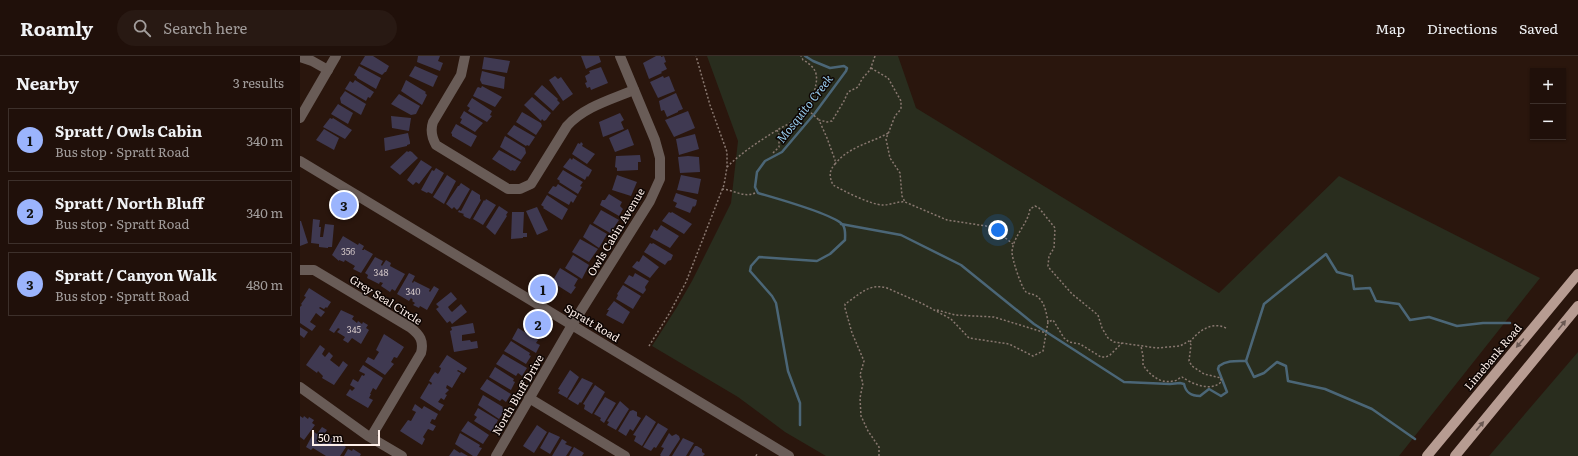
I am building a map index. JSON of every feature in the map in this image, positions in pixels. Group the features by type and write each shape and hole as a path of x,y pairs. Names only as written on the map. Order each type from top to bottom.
{"main road":[{"name":"Limebank Road","path":"1426,456 1578,274"},
{"path":"1455,456 1578,306"}],"street":[{"path":"300,118 336,56"},
{"path":"465,56 461,75 431,127 433,139 436,145 508,189 520,189 530,184 572,120 592,108 634,90"},
{"name":"Owls Cabin Avenue","path":"572,325 650,201 660,179 661,172 658,150 620,56"},
{"path":"300,57 312,61 328,70"},
{"name":"Spratt Road","path":"300,161 789,456"},
{"name":"Grey Seal Circle","path":"300,270 314,270 412,328 421,337 421,353 371,437"},
{"name":"North Bluff Drive","path":"496,456 572,325"},
{"path":"300,387 371,437 402,456"},
{"path":"529,398 624,456"}],"path":[{"path":"649,346 669,314 686,282 722,189 727,167 727,152 710,105 696,56"},
{"path":"727,167 742,153 797,119 808,110 817,83 817,76 809,62 802,60 801,56"},
{"path":"819,120 828,122 832,121 848,92 858,87 871,68 875,56"},
{"path":"871,68 888,78 901,100 901,109 895,116 886,139 887,151 892,163 900,173 902,196 905,202"},
{"path":"808,110 819,120 827,138 835,164"},
{"path":"773,153 779,147 779,135 777,130"},
{"path":"890,132 850,150 842,156 831,169 829,174 833,185 877,204 890,205 900,201 905,202 947,220 986,226 1013,244"},
{"path":"722,189 734,190 747,195 755,193"},
{"path":"879,456 879,447 868,431 861,416 860,398 863,383 860,375 864,361 852,334 845,304 866,289 881,286 900,292 935,310 957,324 970,338 1009,344 1033,356 1043,351 1048,322 1044,304 1037,296 1025,291 1020,282 1013,259 1013,244 1028,216 1030,209 1037,206 1054,228 1054,248 1049,256 1048,266 1072,294 1098,315 1102,328 1108,338 1114,342 1157,348 1180,346 1189,341 1190,342 1198,332 1204,329 1215,325 1220,325 1226,328"},
{"path":"935,310 956,315 994,316 1046,332"},
{"path":"1048,322 1054,320 1064,338 1069,342 1080,344 1101,357 1110,355 1122,343"},
{"path":"1141,346 1143,365 1160,381 1174,381 1182,378 1201,386 1210,387 1219,384 1221,382 1221,378 1204,374 1192,366 1188,361 1191,347 1190,342"}],"green space":[{"path":"707,56 898,56 916,108 1219,293 1339,176 1540,278 1399,456 826,456 785,432 738,397 652,346 692,281 731,203 738,141"},
{"path":"1578,352 1578,456 1489,456"}],"building":[{"path":"365,56 373,56 389,66 386,72 382,75 360,64"},
{"path":"418,56 440,56 438,61 443,63 440,71 417,62"},
{"path":"581,56 599,56 601,62 586,69"},
{"path":"656,56 664,56 666,62 664,63 667,69 649,79 643,63"},
{"path":"484,57 510,61 507,73 482,69"},
{"path":"359,66 381,78 376,89 354,75"},
{"path":"415,66 438,76 433,87 409,76"},
{"path":"601,67 608,83 591,90 590,87 587,88 585,76 590,73 589,71"},
{"path":"482,71 505,77 504,89 482,84 480,80"},
{"path":"555,76 558,79 561,77 573,94 563,101 549,80"},
{"path":"663,76 664,78 669,76 675,91 658,98 650,82"},
{"path":"355,80 374,92 366,101 345,89 350,81 353,83"},
{"path":"406,80 426,92 425,93 427,95 422,105 401,91"},
{"path":"542,85 558,99 557,100 560,103 553,111 534,94"},
{"path":"482,86 502,97 495,107 473,96 477,88 481,88"},
{"path":"345,91 366,104 361,115 341,103 340,98"},
{"path":"676,93 683,109 667,117 664,110 661,111 659,101"},
{"path":"399,94 420,106 416,114 411,115 391,104"},
{"path":"532,97 551,113 546,120 544,121 542,119 541,121 524,105"},
{"path":"472,98 492,111 490,115 492,116 487,122 468,111 470,108 467,106"},
{"path":"338,104 353,113 348,124 331,114"},
{"path":"464,111 483,123 475,132 460,123 462,119 460,118"},
{"path":"688,111 695,128 674,137 665,120"},
{"path":"522,112 541,123 542,126 536,135 516,122"},
{"path":"620,113 624,120 621,122 624,129 603,137 599,122"},
{"path":"391,116 411,118 409,131 392,128"},
{"path":"330,118 333,118 352,130 345,139 323,127"},
{"path":"456,124 477,136 471,147 452,136 451,133"},
{"path":"514,125 535,137 529,146 526,146 507,134"},
{"path":"324,129 339,138 334,150 316,140"},
{"path":"628,129 634,145 615,152 609,138"},
{"path":"408,133 410,144 385,151 384,138"},
{"path":"695,134 699,149 679,155 676,139"},
{"path":"505,136 525,148 526,153 521,160 500,147"},
{"path":"581,142 583,144 582,146 595,154 587,164 572,154 578,143 580,144"},
{"path":"499,150 521,162 515,171 511,171 492,159"},
{"path":"407,151 412,152 418,158 400,175 390,167"},
{"path":"640,155 641,162 638,162 638,170 617,171 617,168 615,167 616,156"},
{"path":"678,157 699,157 700,172 680,173"},
{"path":"570,158 572,160 573,158 592,170 585,180 563,167"},
{"path":"421,160 432,167 419,184 416,182 413,185 407,180"},
{"path":"436,168 444,173 432,194 421,190 432,170 434,171"},
{"path":"563,170 583,182 580,186 582,187 578,194 559,182 560,181 557,179"},
{"path":"447,175 456,181 444,204 433,197"},
{"path":"617,175 637,182 631,196 612,190"},
{"path":"681,175 701,179 698,194 677,190"},
{"path":"461,183 470,189 459,208 457,210 454,207 452,209 446,204"},
{"path":"558,184 577,196 573,203 571,201 569,205 548,193 553,186 556,187"},
{"path":"472,190 480,195 481,200 470,219 465,217 463,215 464,214 458,212 459,210 461,211"},
{"path":"676,193 697,200 696,205 694,207 693,206 690,213 675,207 677,203 673,201"},
{"path":"609,194 622,202 620,206 623,209 619,216 600,205 602,200 605,200"},
{"path":"547,195 568,209 562,220 543,208 544,207 541,205"},
{"path":"486,199 496,205 483,225 473,219"},
{"path":"499,206 508,212 495,235 486,227"},
{"path":"537,207 548,230 537,235 526,211"},
{"path":"601,210 619,220 610,233 593,223"},
{"path":"512,212 524,212 523,233 527,233 527,237 511,239"},
{"path":"669,212 672,212 692,224 684,234 662,221"},
{"path":"313,219 320,220 320,237 323,237 325,224 334,225 332,247 319,247 319,244 311,243"},
{"path":"300,221 308,243 300,246"},
{"path":"590,224 607,234 599,248 583,237"},
{"path":"661,225 679,236 670,248 650,237 654,229 657,231"},
{"path":"343,236 358,245 359,243 364,246 362,250 364,249 373,254 361,273 353,269 355,266 345,260 344,262 339,261 332,255"},
{"path":"580,239 598,249 589,262 572,252"},
{"path":"650,243 653,243 673,255 671,260 665,265 644,252"},
{"path":"573,255 589,265 582,279 565,268"},
{"path":"643,255 659,267 650,278 632,267 637,261 639,262"},
{"path":"375,257 383,261 382,266 386,260 391,263 390,266 405,274 395,291 392,289 390,292 381,286 383,283 380,282 379,284 367,278 368,275 365,273"},
{"path":"560,268 578,279 574,286 576,287 571,294 552,282"},
{"path":"409,273 415,276 412,282 413,283 414,281 430,289 430,292 434,286 439,289 427,310 420,306 419,308 413,305 415,303 411,298 409,301 397,294"},
{"path":"635,273 649,281 643,294 624,283 629,275 633,277"},
{"path":"623,285 641,296 633,309 616,299 617,294"},
{"path":"309,288 331,302 327,308 319,308 325,312 321,317 316,313 310,322 316,326 312,331 300,323 300,307"},
{"path":"451,292 457,299 448,307 450,310 452,312 461,304 467,312 452,324 450,321 447,323 436,309 439,307 436,304"},
{"path":"614,301 630,312 623,324 606,315 609,310 607,310"},
{"path":"341,310 354,316 352,319 357,323 358,321 362,324 363,322 368,325 366,328 369,330 361,344 352,338 348,343 343,340 345,337 337,332 340,329 338,328 334,333 329,330"},
{"path":"473,323 475,333 462,335 462,341 477,341 478,348 454,352 450,331 452,330 451,327"},
{"path":"300,327 308,332 304,338 300,335"},
{"path":"518,328 538,340 536,343 540,345 536,353 512,339"},
{"path":"384,334 404,347 397,358 394,357 391,362 394,364 385,375 365,362 368,357 374,360 379,352 376,350"},
{"path":"511,341 530,353 529,355 531,356 526,364 504,351"},
{"path":"320,345 325,349 322,354 325,357 329,352 333,356 330,360 339,367 343,361 348,365 334,385 322,378 323,376 318,371 317,373 306,365"},
{"path":"503,354 527,368 522,376 518,373 516,376 496,364"},
{"path":"447,355 467,368 464,373 458,370 457,371 461,373 452,388 447,385 446,388 449,390 445,394 447,395 444,400 441,398 438,402 444,405 440,411 420,398 429,383 431,385 432,383 429,381 432,376 435,372 438,374 440,371 441,368 439,367"},
{"path":"363,365 383,378 376,390 373,388 370,394 369,398 373,400 368,408 346,395 350,389 352,391 355,388 350,385 353,379 358,382 362,375 364,376 365,374 359,371"},
{"path":"495,367 514,379 513,381 515,382 511,390 489,377"},
{"path":"570,370 579,377 567,398 558,393 560,390 558,389"},
{"path":"582,378 593,383 581,403 580,402 578,405 568,399"},
{"path":"487,379 511,394 506,402 502,399 500,401 480,389"},
{"path":"595,385 605,392 592,414 584,409 585,405 583,404"},
{"path":"483,395 503,407 502,408 505,410 499,419 478,405"},
{"path":"605,397 616,403 604,423 600,420 601,418 594,414"},
{"path":"620,401 629,409 616,430 607,425 609,422 607,421"},
{"path":"415,404 422,409 424,406 438,414 435,420 432,419 430,423 436,426 433,431 428,429 423,437 425,439 422,445 400,431 408,420 411,421 416,412 412,410"},
{"path":"478,408 498,420 492,432 474,421 477,417 474,415"},
{"path":"633,410 637,412 637,416 641,418 633,431 630,429 626,436 618,431 630,411"},
{"path":"646,415 656,422 642,446 634,441 636,436 633,435"},
{"path":"300,416 303,418 304,416 308,419 309,417 314,420 312,423 315,425 304,440 300,437"},
{"path":"468,421 489,435 483,444 461,431"},
{"path":"658,423 668,429 656,448 654,447 651,451 643,447"},
{"path":"537,425 547,432 534,453 523,446"},
{"path":"322,427 327,430 325,433 329,435 328,438 330,439 331,437 334,439 336,436 341,439 339,442 346,447 340,456 326,456 313,448 311,450 306,447 314,432 317,434"},
{"path":"549,432 560,437 550,454 540,448"},
{"path":"460,433 480,445 479,447 482,448 477,456 473,456 455,444"},
{"path":"669,433 672,436 676,434 680,439 669,456 661,456 660,455 664,448 661,447"},
{"path":"683,438 694,443 686,456 672,456"},
{"path":"562,439 567,442 565,444 572,447 566,456 552,456"},
{"path":"695,446 702,449 702,452 705,454 703,456 689,456"},
{"path":"574,447 584,453 582,456 569,456"},
{"path":"348,449 352,451 353,449 361,454 360,456 344,456"},
{"path":"454,449 460,453 461,452 468,456 449,456"}],"waterway":[{"name":"Mosquito Creek","path":"800,425 800,403 788,371 776,303 772,296 750,271 751,266 759,257 817,261 830,254 845,240 844,227 837,221 804,207 758,193 755,187 757,172 765,161 782,152 815,113 847,68 844,66 830,68 805,56"},
{"path":"841,224 901,235 961,265 1034,324 1124,382 1180,383 1184,384 1188,392 1194,395 1200,396 1209,389 1221,396 1227,392 1218,369 1222,364 1232,361 1246,361 1254,377 1264,373 1277,362 1286,366 1288,381 1325,389 1372,409 1415,439"},
{"path":"1246,361 1264,304 1326,254 1337,272 1352,276 1354,289 1370,288 1376,301 1399,304 1410,320 1429,317 1457,326 1483,323 1510,323"}],"place":[{"name":"Spratt / Canyon Walk","path":"344,205"},
{"name":"Spratt / Owls Cabin","path":"543,289"},
{"name":"Spratt / North Bluff","path":"538,324"}]}
